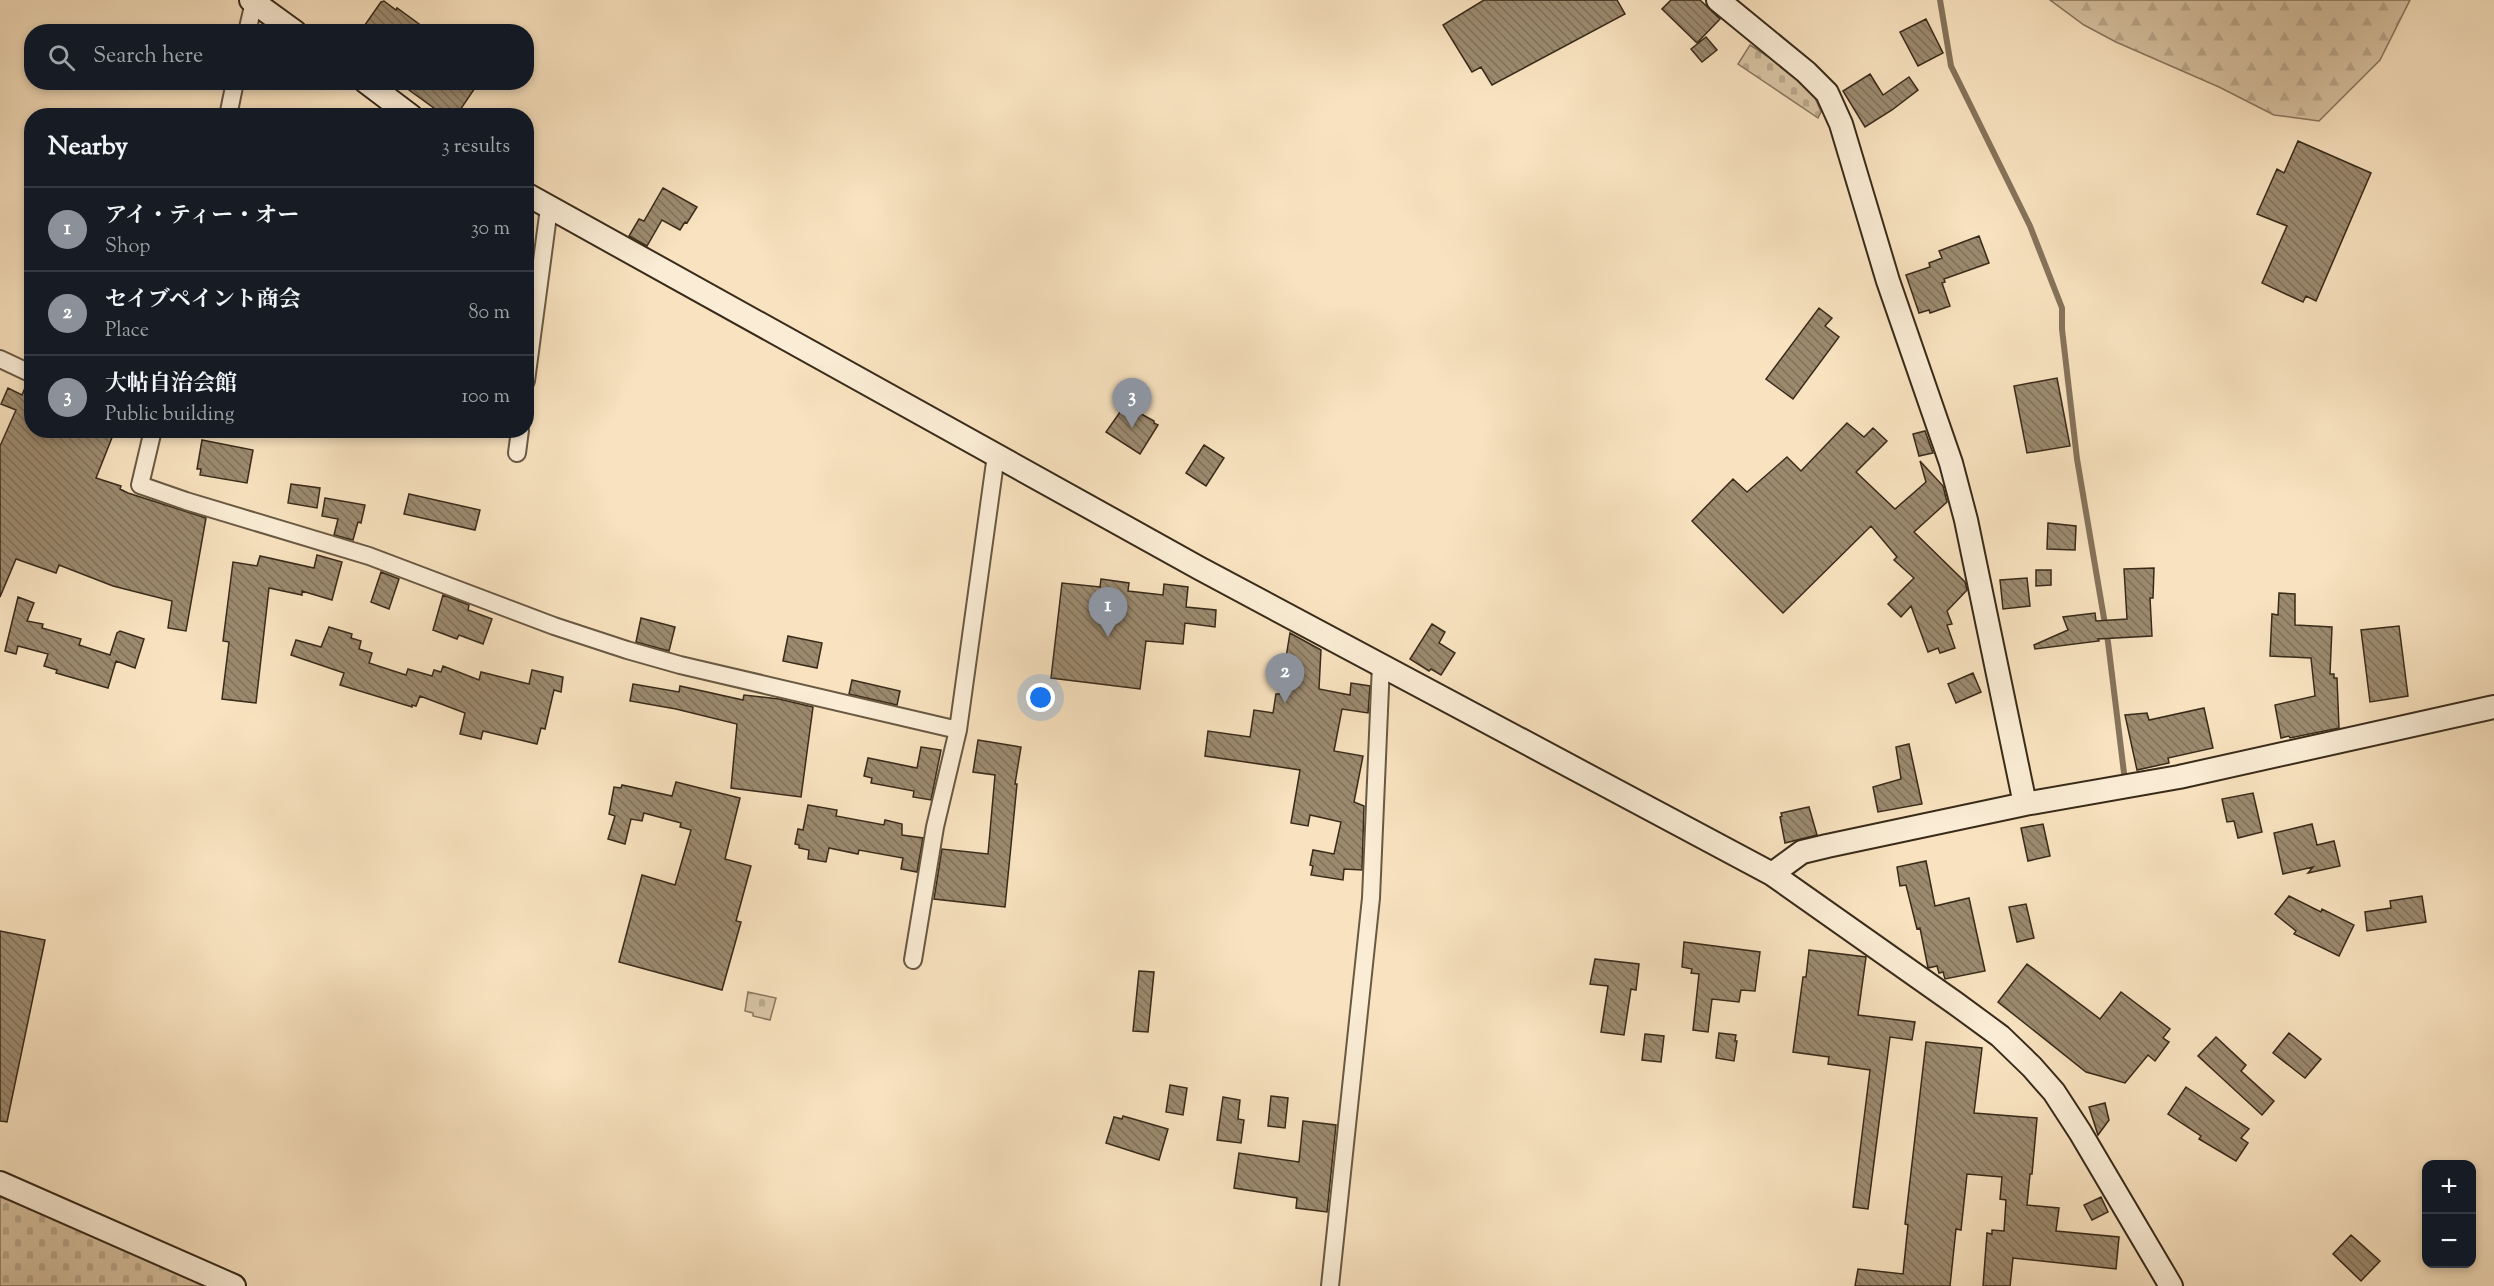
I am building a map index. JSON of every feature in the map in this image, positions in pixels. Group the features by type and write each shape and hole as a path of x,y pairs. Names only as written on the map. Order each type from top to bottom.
{"street":[{"path":"1719,0 1806,72 1827,93 1840,124 1888,281 1951,463 1968,531 2025,804"},
{"path":"248,24 252,1 285,24"},
{"path":"230,108 233,90"},
{"path":"377,90 400,108"},
{"path":"534,199 1199,568 1772,874 2000,1036 2032,1067 2054,1092 2080,1132 2171,1286"},
{"path":"534,321 549,208"},
{"path":"0,359 24,370"},
{"path":"151,438 140,485 369,556 554,626 627,650 680,665 958,730"},
{"path":"517,453 519,438"},
{"path":"913,960 935,827 958,730 996,455"},
{"path":"1330,1286 1371,898 1381,664"},
{"path":"1772,874 1802,852 2025,804 2179,777 2494,707"},
{"path":"0,1183 234,1286"}],"green space":[{"path":"2050,0 2410,0 2380,60 2319,121 2274,115 2219,87 2116,42 2084,25"},
{"path":"1750,45 1781,65 1813,93 1821,112 1818,118 1738,64"},
{"path":"748,992 776,998 770,1020 753,1016 753,1013 745,1011"},
{"path":"0,1197 27,1207 208,1286 0,1286"}],"building":[{"path":"1484,0 1617,0 1625,14 1492,85 1481,67 1472,72 1443,25"},
{"path":"1671,0 1700,0 1720,19 1697,43 1662,9"},
{"path":"384,1 396,10 397,8 419,24 366,24"},
{"path":"1926,19 1943,53 1918,66 1900,32"},
{"path":"1706,37 1717,50 1702,62 1691,49"},
{"path":"1870,74 1883,95 1909,77 1918,90 1865,127 1843,91"},
{"path":"409,90 474,90 461,108 434,108"},
{"path":"2298,141 2371,173 2316,301 2306,296 2303,302 2262,283 2287,226 2257,214 2277,169 2284,173"},
{"path":"663,188 697,207 680,230 662,220 647,246 629,236 639,219 644,221"},
{"path":"1979,236 1989,263 1944,279 1945,282 1942,283 1950,306 1930,313 1929,310 1919,313 1906,275 1930,267 1929,263 1942,258 1939,251"},
{"path":"1819,308 1832,318 1825,326 1839,337 1793,399 1766,379"},
{"path":"2057,378 2070,446 2027,453 2014,386"},
{"path":"8,388 22,395 24,390 24,438 112,438 96,478 121,486 120,489 128,493 206,518 186,631 168,628 172,601 113,586 59,565 56,573 16,559 0,597 0,446 16,410 1,404"},
{"path":"1125,405 1158,425 1140,454 1106,432"},
{"path":"1847,423 1864,437 1873,428 1887,441 1856,472 1895,509 1926,482 1920,461 1943,486 1947,502 1914,532 1965,582 1967,590 1947,611 1952,624 1947,625 1955,648 1940,653 1938,648 1928,652 1911,606 1901,617 1888,604 1914,578 1894,560 1897,557 1871,526 1783,613 1692,521 1733,479 1747,492 1787,457 1801,471"},
{"path":"1925,431 1933,453 1919,456 1913,434"},
{"path":"202,440 253,450 247,483 200,475 201,469 197,469"},
{"path":"1204,445 1224,458 1206,486 1186,473"},
{"path":"291,484 320,488 317,508 288,503"},
{"path":"409,494 480,510 475,530 404,514"},
{"path":"325,498 365,505 361,523 358,522 353,540 334,535 338,519 322,516"},
{"path":"2048,523 2076,526 2075,550 2047,549"},
{"path":"317,555 342,562 332,600 302,591 302,595 269,588 256,703 222,699 229,642 223,641 233,562 257,566 260,556 314,568"},
{"path":"2154,568 2153,598 2150,598 2152,636 2098,639 2099,641 2035,649 2034,645 2068,630 2063,617 2095,613 2096,621 2127,619 2124,569"},
{"path":"2036,570 2051,570 2051,585 2036,586"},
{"path":"381,572 399,579 389,609 371,602"},
{"path":"2027,578 2030,606 2003,609 2000,580"},
{"path":"1101,579 1129,583 1128,591 1163,595 1164,584 1188,587 1186,607 1216,610 1215,627 1185,623 1183,644 1146,641 1140,689 1051,678 1062,583 1100,587"},
{"path":"2279,593 2295,594 2295,625 2332,627 2330,674 2334,674 2334,678 2337,678 2339,728 2281,738 2275,705 2315,696 2311,658 2270,656 2272,614 2278,615"},
{"path":"443,595 469,605 468,610 492,619 483,644 459,635 457,639 433,630"},
{"path":"18,597 34,603 27,621 43,624 42,628 81,639 79,645 110,655 117,633 120,631 144,639 135,668 116,661 108,688 56,673 57,670 44,666 48,654 18,646 16,654 5,651"},
{"path":"641,618 675,627 669,651 636,642"},
{"path":"1432,624 1445,632 1439,643 1455,653 1441,675 1431,669 1429,671 1410,659"},
{"path":"2399,626 2408,696 2370,702 2361,630"},
{"path":"329,627 352,634 351,638 361,641 359,649 372,653 369,663 406,675 408,669 432,676 434,670 441,672 443,666 479,680 481,672 529,684 532,670 563,677 561,692 554,690 545,729 541,728 537,744 483,731 481,739 460,734 465,713 420,696 416,706 412,705 412,707 340,685 344,673 291,655 296,640 321,647"},
{"path":"1290,633 1321,650 1319,689 1350,695 1351,683 1370,686 1368,713 1342,709 1334,751 1363,756 1354,802 1364,806 1362,870 1344,869 1343,880 1311,875 1313,850 1334,854 1341,822 1310,815 1308,826 1291,823 1300,770 1205,756 1208,731 1250,737 1254,710 1273,713 1276,694 1280,694"},
{"path":"788,636 822,643 817,668 783,661"},
{"path":"1973,673 1981,692 1956,703 1948,684"},
{"path":"852,680 900,691 897,705 849,694"},
{"path":"633,684 679,692 680,686 743,700 744,695 779,699 813,707 801,797 731,788 737,724 676,709 630,701"},
{"path":"2204,708 2213,748 2168,758 2169,763 2137,770 2125,715 2147,713 2149,720"},
{"path":"978,740 1021,747 1015,784 1017,784 1005,907 934,899 942,849 988,854 995,775 973,772"},
{"path":"1909,744 1922,804 1878,812 1873,787 1901,779 1896,747"},
{"path":"921,747 941,750 931,800 913,797 914,791 871,783 872,778 864,776 868,758 917,768"},
{"path":"676,782 740,798 725,859 751,866 736,921 741,922 722,990 619,962 642,875 675,885 691,830 680,827 681,823 644,813 642,821 631,819 625,844 608,839 615,816 609,814 614,787 621,788 622,785 672,796"},
{"path":"2253,793 2262,832 2238,838 2234,821 2227,822 2222,799"},
{"path":"808,805 837,810 836,816 884,825 885,820 902,824 902,835 923,838 917,872 901,869 903,858 859,850 858,854 829,848 826,862 808,859 809,850 799,848 799,845 795,844 798,829 803,830"},
{"path":"1809,807 1817,835 1785,843 1781,813"},
{"path":"2043,824 2050,856 2028,861 2021,828"},
{"path":"2312,824 2317,845 2334,841 2340,866 2308,873 2313,867 2283,874 2274,833"},
{"path":"1926,861 1935,906 1969,898 1985,971 1945,979 1943,972 1939,973 1937,966 1928,968 1920,928 1917,929 1906,885 1900,886 1897,867"},
{"path":"2289,896 2354,925 2339,956 2294,934 2296,931 2275,914"},
{"path":"2422,896 2426,922 2367,931 2365,912 2391,908 2390,901"},
{"path":"2026,904 2034,938 2017,942 2009,907"},
{"path":"0,931 45,940 7,1122 0,1121"},
{"path":"1684,942 1760,952 1755,991 1741,990 1739,1002 1712,999 1708,1032 1693,1030 1699,974 1691,973 1692,969 1682,967"},
{"path":"1809,950 1866,957 1858,1015 1915,1022 1912,1040 1890,1037 1868,1209 1853,1207 1870,1070 1828,1064 1829,1057 1793,1052"},
{"path":"1595,959 1639,964 1636,990 1631,989 1624,1035 1601,1032 1608,986 1590,984"},
{"path":"2027,964 2100,1019 2121,992 2170,1029 2163,1038 2169,1042 2155,1061 2148,1055 2125,1083 2086,1072 1998,1002"},
{"path":"1139,971 1154,972 1148,1032 1133,1031"},
{"path":"1719,1033 1736,1035 1734,1061 1716,1058"},
{"path":"2289,1033 2321,1059 2305,1078 2273,1053"},
{"path":"1645,1034 1664,1036 1661,1062 1642,1060"},
{"path":"2216,1037 2246,1065 2241,1071 2274,1101 2262,1115 2198,1056"},
{"path":"1926,1042 1982,1048 1974,1113 2037,1118 2027,1205 2059,1208 2056,1231 2119,1237 2116,1269 2013,1258 2010,1286 1983,1286 1987,1233 1992,1234 1992,1230 2004,1231 2006,1200 2000,1199 2002,1177 1967,1174 1961,1230 1956,1229 1950,1286 1855,1286 1858,1269 1903,1274 1908,1225 1905,1224"},
{"path":"1170,1085 1187,1088 1183,1115 1166,1112"},
{"path":"2186,1087 2249,1129 2241,1138 2248,1143 2236,1161 2199,1139 2201,1136 2168,1114"},
{"path":"1271,1096 1288,1098 1285,1128 1268,1126"},
{"path":"1223,1097 1240,1100 1238,1119 1244,1120 1241,1143 1217,1140"},
{"path":"2105,1103 2109,1120 2098,1135 2089,1107"},
{"path":"1123,1116 1168,1129 1159,1160 1106,1143 1114,1117 1122,1119"},
{"path":"1303,1121 1336,1125 1327,1212 1296,1208 1297,1198 1234,1188 1239,1153 1299,1162"},
{"path":"2101,1197 2108,1212 2092,1220 2084,1205"},
{"path":"2351,1235 2380,1261 2361,1281 2333,1254"}],"waterway":[{"path":"1940,0 1951,66 2030,226 2062,308 2062,329 2077,459 2108,642 2124,773"}],"place":[{"name":"大帖自治会館","path":"1132,428"},
{"name":"アイ・ティー・オー","path":"1108,637"},
{"name":"セイブペイント商会","path":"1285,703"}]}
